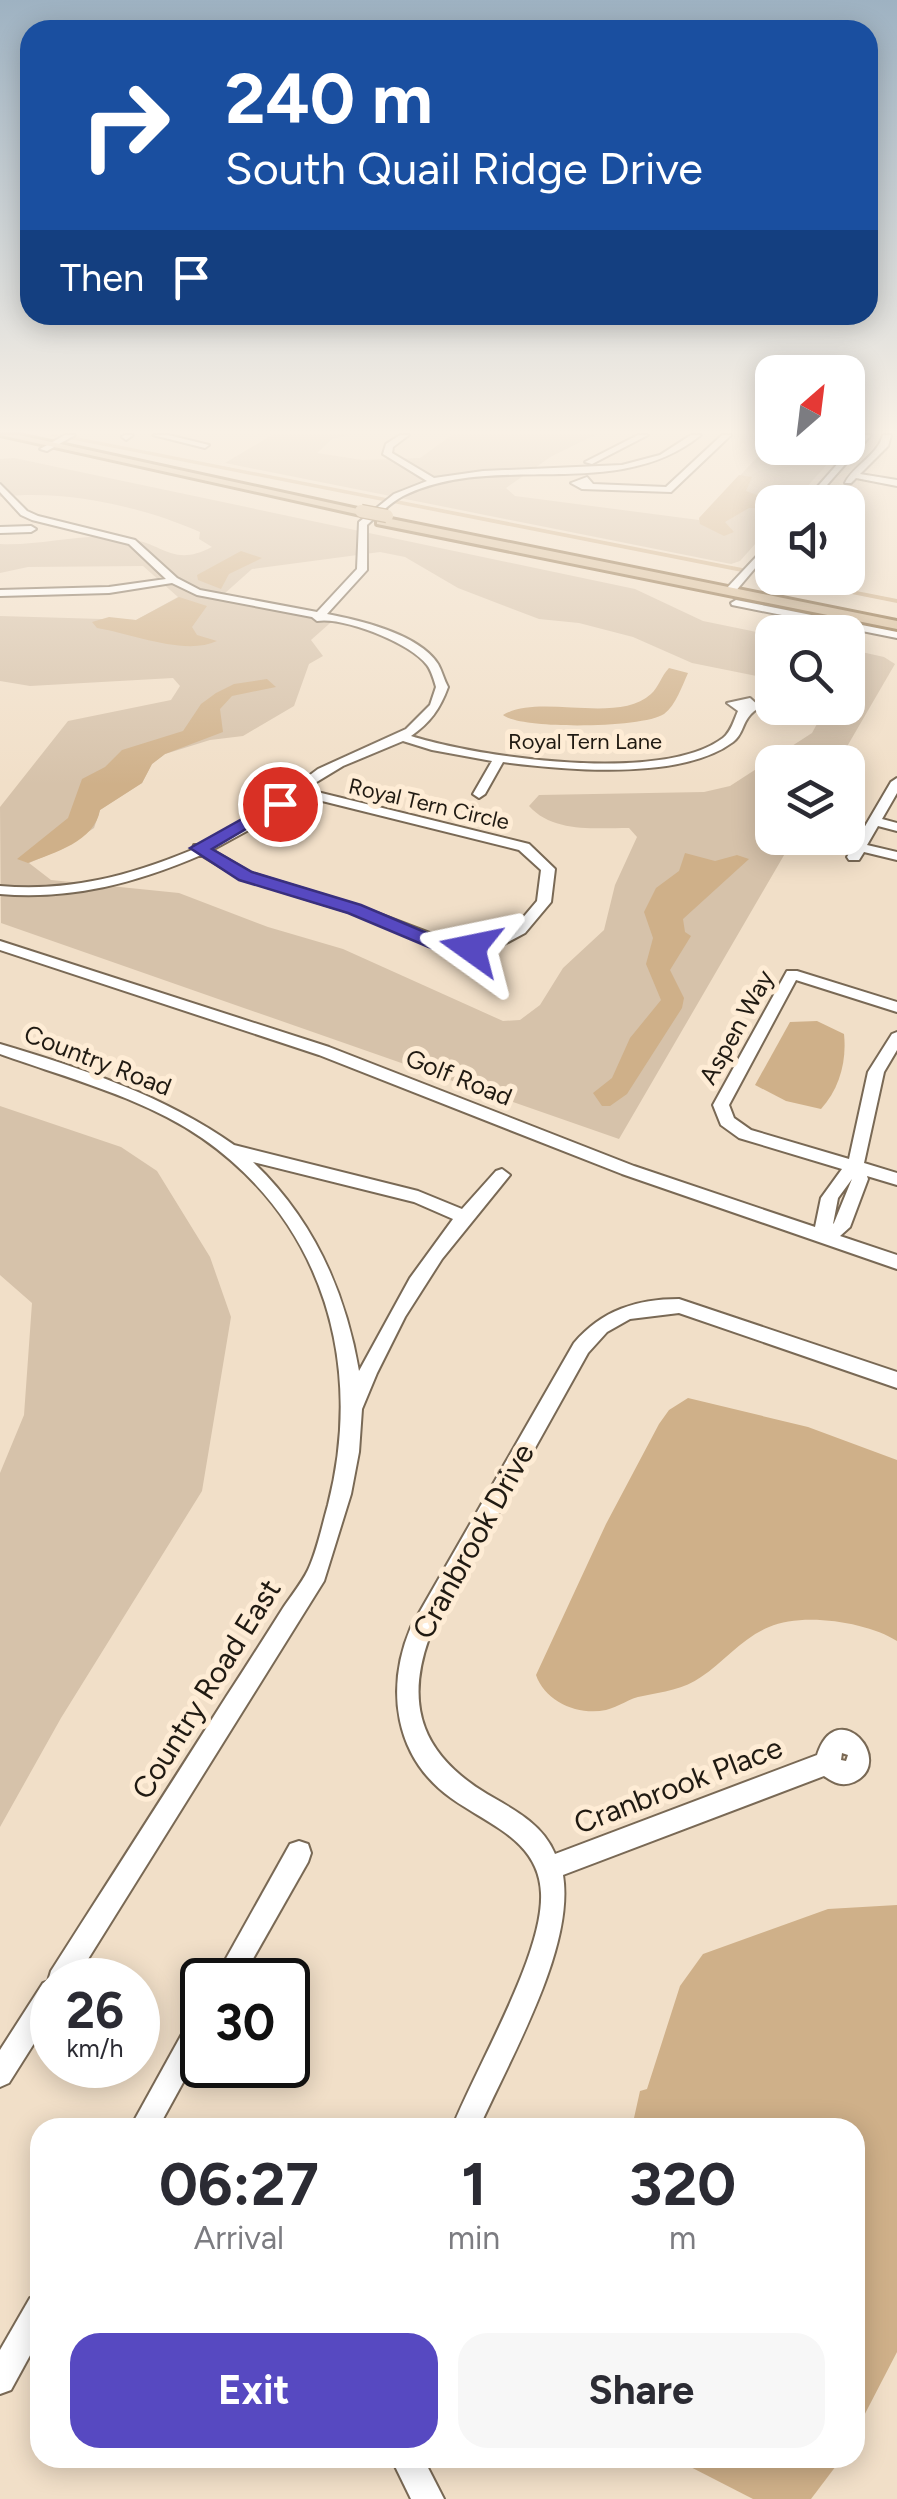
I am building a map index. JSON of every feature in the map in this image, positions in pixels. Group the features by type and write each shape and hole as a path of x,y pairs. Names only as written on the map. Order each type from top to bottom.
{"main road":[{"path":"545,552 733,594 897,622"}],"street":[{"path":"0,890 39,895 88,890 199,848 252,824 339,763 402,737 428,718 439,701 441,679 430,659 385,632 209,596 173,580 142,552"},
{"path":"318,618 362,570 361,552"},
{"path":"755,565 733,594 897,634"},
{"path":"0,593 52,587 136,587 173,580"},
{"path":"258,621 264,608"},
{"name":"Royal Tern Lane","path":"402,737 443,752 498,760 644,765 690,758 731,741 744,722 744,710"},
{"path":"479,794 498,760"},
{"path":"897,782 857,852 897,856"},
{"name":"Royal Tern Circle","path":"199,848 246,876 354,909 451,947 499,943 531,920 544,902 548,869 524,847 464,828 362,810 296,791"},
{"path":"875,821 897,827"},
{"name":"Golf Road","path":"0,945 324,1052 628,1170 897,1262"},
{"name":"Aspen Way","path":"855,1168 744,1134 732,1126 722,1110 722,1100 792,974 897,1007"},
{"path":"825,1238 841,1227 860,1179 855,1168 876,1072 897,1037"},
{"name":"Country Road","path":"0,1049 150,1103 229,1150 294,1219 322,1270 341,1327 352,1410"},
{"name":"Country Road","path":"229,1150 418,1197 462,1216"},
{"path":"855,1168 897,1180"},
{"path":"352,1410 394,1316 462,1216 502,1174"},
{"name":"Cranbrook Drive","path":"550,1868 522,1826 460,1790 431,1764 412,1729 405,1681 420,1634 588,1337 618,1315 647,1306 679,1306 897,1380"},
{"name":"Country Road East","path":"74,1958 317,1574 339,1503 352,1410"},
{"name":"Cranbrook Place","path":"550,1868 830,1762"},
{"path":"239,1958 299,1853"},
{"path":"469,2118 546,1939 555,1902 550,1868"},
{"path":"0,2074 30,2027"},
{"path":"149,2118 180,2062"},
{"path":"0,2379 30,2326"},
{"path":"411,2468 428,2499"}],"shaded area":[{"path":"0,552 188,555 202,552 458,552 635,589 703,621 755,632 755,676 692,663 633,637 579,623 539,619 458,588 405,557 380,552 252,569 224,594 338,616 311,640 323,656 309,664 294,706 243,736 210,740 165,754 152,764 142,783 100,810 94,828 64,848 29,863 51,880 179,893 268,927 343,949 503,1021 520,1020 540,1005 563,968 604,930 615,885 637,837 629,828 576,827 550,821 529,806 539,795 704,792 730,786 755,770 755,855 784,855 619,1139 1,923 0,807 68,721 171,700 180,686 173,678 30,686 0,681 0,616 136,620 178,597 143,566 28,567 0,573"},
{"path":"240,552 262,558 229,574 221,589 198,580 197,575"},
{"path":"669,552 748,552 731,564"},
{"path":"179,597 207,606 192,627 197,635 217,641 174,645 97,628 92,622 109,617 136,620"},
{"path":"865,653 895,664 865,716"},
{"path":"669,668 688,673 672,706 652,719 557,725 503,715 537,707 599,708 636,703 654,691"},
{"path":"267,679 276,687 232,696 220,709 223,732 165,754 152,764 142,783 100,810 97,821 82,838 28,863 17,859 68,818 82,779 105,767 122,750 183,731 201,704 234,684"},
{"path":"816,725 860,725 848,745 793,745 812,733"},
{"path":"685,853 715,861 737,855 749,859 683,919 685,932 691,936 670,970 684,998 682,1008 627,1094 610,1106 602,1106 593,1093 612,1078 630,1038 661,1000 646,964 653,938 644,912 656,888 679,871"},
{"path":"817,1021 844,1034 845,1044 837,1084 821,1109 786,1101 755,1085 790,1022"},
{"path":"0,1106 121,1147 157,1171 210,1257 231,1317 202,1491 61,1718 0,1827 0,1473 24,1415 32,1303 0,1275"},
{"path":"688,1398 808,1427 897,1460 897,1641 834,1621 783,1623 750,1637 709,1671 681,1687 638,1697 606,1710 574,1709 547,1693 536,1675 606,1524 659,1424 669,1410"},
{"path":"897,1905 897,2352 865,2414 865,2118 634,2118 640,2091 647,2089 680,1986 703,1954 828,1909"},
{"path":"693,2468 834,2468 811,2499 753,2499"}],"waterway":[{"path":"649,552 742,570"},
{"path":"865,595 897,601"}],"route":[{"path":"280,804 252,824 199,848 246,876 354,909 437,944 471,948"}]}
